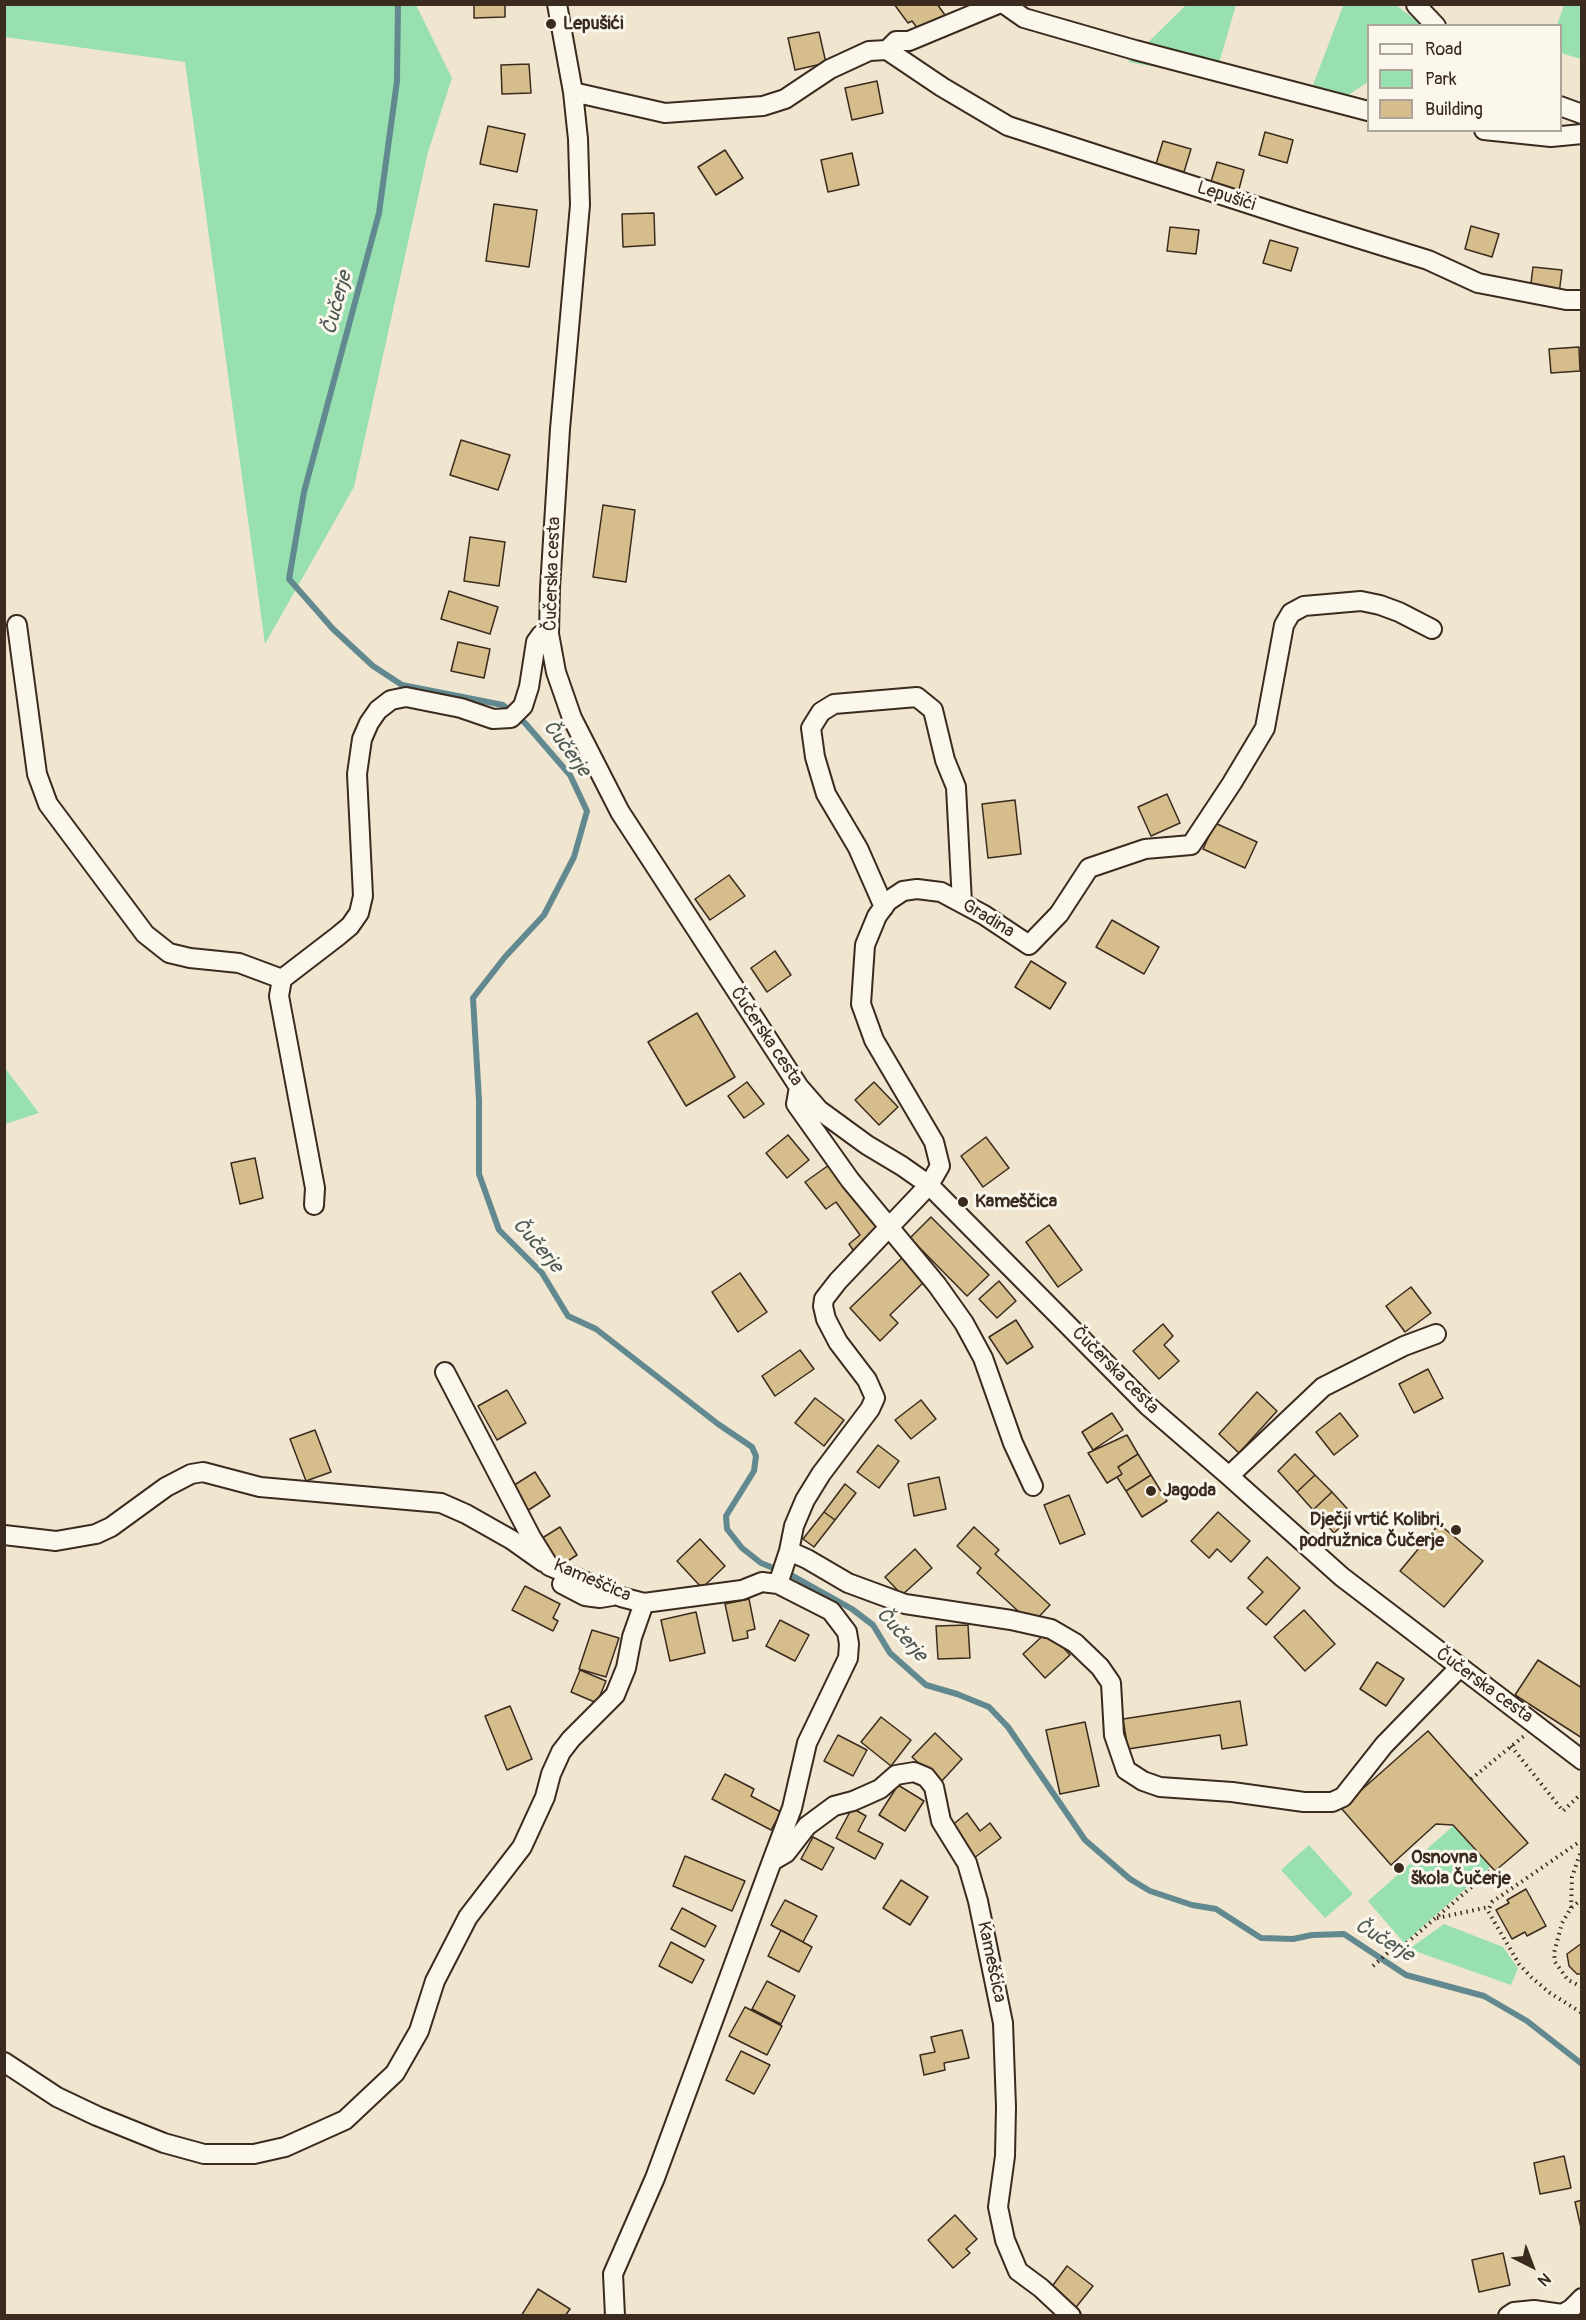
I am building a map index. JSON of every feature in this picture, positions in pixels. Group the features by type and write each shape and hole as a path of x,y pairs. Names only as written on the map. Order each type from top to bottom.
{"street":[{"name":"Čučerska cesta","path":"557,4 573,92 578,139 580,205 560,429 549,630 556,672 572,718 620,812 799,1087 819,1110 867,1145 929,1185 1148,1406 1342,1577 1581,1760"},
{"path":"573,92 665,113 763,106 785,99 830,69 869,51 886,50 896,41 909,41 998,4"},
{"path":"1004,4 1024,18 1135,50 1367,111"},
{"path":"1416,5 1434,24"},
{"name":"Lepušići","path":"886,50 1008,126 1428,260 1478,283 1566,300 1581,300"},
{"path":"1562,107 1581,114"},
{"path":"1506,132 1551,136 1581,134"},
{"name":"Gradina","path":"929,1185 940,1166 934,1142 874,1040 861,1004 865,945 877,916 884,907 903,891 941,892 984,915 1029,945 1059,915 1089,868 1145,849 1191,845 1265,728 1284,625 1291,613 1304,606 1361,601 1399,612 1432,629"},
{"path":"17,625 37,774 48,804 145,934 169,952 190,958 239,963 282,979"},
{"path":"314,1205 315,1188 279,996 282,979 350,926 359,913 363,896 357,774 362,739 378,710 391,700 406,697 461,708 493,719 511,718 523,706 529,687 536,642 549,630"},
{"path":"884,907 858,848 826,794 815,757 811,728 821,712 834,704 917,697 933,710 945,759 956,787 962,903"},
{"path":"799,1087 796,1104 850,1180 890,1226 964,1323 983,1358 1013,1443 1033,1486"},
{"path":"783,1570 794,1526 805,1500 821,1474 870,1409 875,1398 867,1380 838,1342 826,1319 824,1299 838,1281 929,1185"},
{"path":"1229,1476 1323,1387 1404,1346 1436,1334"},
{"name":"Kameščica","path":"445,1372 549,1566 616,1595 644,1603 742,1590 783,1570 831,1611 847,1632 848,1658 841,1677 824,1706 807,1743 792,1808 655,2178 613,2274 615,2316"},
{"path":"4,1536 56,1541 96,1534 111,1527 166,1487 191,1474 203,1472 260,1487 441,1503 512,1540 549,1566"},
{"path":"783,1570 807,1559 848,1583 905,1604 1011,1620 1051,1629 1075,1643 1100,1667 1111,1683 1114,1735 1126,1770 1143,1781 1160,1787 1232,1792 1304,1802 1332,1802 1343,1797 1384,1745 1459,1668"},
{"path":"562,1584 585,1596 600,1598 616,1595"},
{"path":"4,2062 57,2097 97,2116 164,2143 204,2154 254,2154 285,2147 345,2120 395,2073 419,2031 435,1981 468,1917 522,1847 545,1797 551,1774 561,1752 615,1695 626,1668 632,1637 644,1603"},
{"name":"Kameščica","path":"772,1862 786,1853 807,1826 834,1806 853,1801 880,1789 896,1775 914,1772 926,1777 934,1787 941,1821 967,1863 978,1901 1004,2023 1005,2146 998,2207 1005,2240 1018,2271 1041,2288 1071,2316"},
{"path":"1508,2316 1514,2312 1534,2310 1562,2314 1571,2309 1581,2298"}],"path":[{"path":"1472,1779 1522,1737"},
{"path":"1511,1746 1563,1811 1581,1793"},
{"path":"1581,1840 1492,1902 1488,1911 1519,1964 1550,1993 1581,2013"},
{"path":"1571,1908 1572,1877 1581,1848"},
{"path":"1373,1966 1392,1949 1402,1947 1490,1871"},
{"path":"1581,1899 1571,1908 1562,1923 1554,1953 1555,1962 1568,1980 1581,1987"},
{"path":"1436,1918 1489,1908"},
{"path":"1570,2006 1581,2007"}],"green space":[{"path":"5,4 416,5 452,78 428,152 354,487 265,644 185,62 5,37"},
{"path":"1186,5 1236,5 1215,77 1128,62"},
{"path":"1340,5 1396,5 1421,24 1367,24 1367,83 1344,98 1310,93 1343,6"},
{"path":"1564,5 1581,5 1581,59 1562,53 1562,24 1557,24"},
{"path":"5,1068 39,1113 5,1124"},
{"path":"1453,1826 1490,1867 1404,1943 1368,1901"},
{"path":"1309,1845 1353,1894 1325,1918 1281,1870"},
{"path":"1444,1924 1503,1947 1518,1968 1511,1985 1409,1949"}],"building":[{"path":"474,4 505,4 505,17 474,18"},
{"path":"894,4 937,4 945,15 921,33 912,21 908,23"},
{"path":"819,32 826,63 795,70 788,38"},
{"path":"529,64 531,93 502,94 501,65"},
{"path":"877,81 883,113 852,120 845,88"},
{"path":"488,126 525,134 517,172 480,164"},
{"path":"1265,132 1293,140 1287,163 1259,155"},
{"path":"1163,141 1191,149 1184,172 1156,164"},
{"path":"725,150 743,178 716,195 698,167"},
{"path":"852,153 859,185 828,192 821,160"},
{"path":"1217,162 1244,170 1238,193 1210,185"},
{"path":"494,204 537,210 529,267 486,261"},
{"path":"654,213 655,245 623,247 622,214"},
{"path":"1471,226 1499,234 1492,257 1465,249"},
{"path":"1170,227 1199,230 1196,254 1167,251"},
{"path":"1270,240 1298,248 1291,271 1263,263"},
{"path":"1533,267 1562,270 1559,294 1530,291"},
{"path":"1579,347 1580,371 1551,373 1549,349"},
{"path":"461,440 510,455 498,490 450,475"},
{"path":"603,505 635,510 626,582 593,577"},
{"path":"470,537 505,542 499,586 464,581"},
{"path":"449,591 498,607 490,634 441,619"},
{"path":"458,642 490,649 484,678 451,671"},
{"path":"1167,794 1180,823 1151,836 1138,807"},
{"path":"1015,800 1021,854 988,858 982,804"},
{"path":"1215,823 1257,842 1245,868 1203,849"},
{"path":"729,875 745,896 710,920 695,899"},
{"path":"1112,920 1159,947 1144,974 1096,947"},
{"path":"775,951 791,975 767,992 751,968"},
{"path":"1031,961 1066,983 1050,1009 1015,987"},
{"path":"697,1013 735,1077 686,1106 648,1042"},
{"path":"747,1082 764,1104 744,1118 728,1096"},
{"path":"874,1082 898,1107 879,1125 855,1100"},
{"path":"788,1135 809,1160 787,1178 766,1153"},
{"path":"986,1137 1009,1168 983,1187 961,1156"},
{"path":"255,1158 263,1198 240,1204 231,1163"},
{"path":"829,1165 881,1233 855,1253 849,1244 860,1235 836,1202 826,1209 805,1182"},
{"path":"931,1217 989,1275 967,1296 910,1238"},
{"path":"1049,1225 1082,1270 1058,1287 1026,1242"},
{"path":"905,1255 928,1278 890,1315 898,1323 880,1341 850,1308"},
{"path":"740,1273 767,1312 738,1332 712,1292"},
{"path":"999,1281 1016,1301 997,1318 979,1299"},
{"path":"1411,1287 1431,1313 1405,1332 1386,1306"},
{"path":"1016,1320 1033,1347 1007,1364 989,1337"},
{"path":"1163,1324 1173,1336 1164,1345 1179,1361 1159,1379 1133,1351"},
{"path":"800,1350 814,1369 775,1396 762,1376"},
{"path":"1428,1369 1443,1398 1414,1413 1399,1384"},
{"path":"507,1390 526,1423 497,1440 478,1406"},
{"path":"1257,1392 1277,1411 1239,1453 1219,1434"},
{"path":"815,1398 844,1420 824,1446 795,1423"},
{"path":"921,1400 936,1419 911,1439 895,1420"},
{"path":"1112,1413 1123,1430 1093,1450 1082,1432"},
{"path":"1340,1413 1358,1436 1334,1455 1316,1432"},
{"path":"315,1430 331,1472 306,1481 290,1439"},
{"path":"1127,1435 1138,1454 1118,1467 1122,1474 1107,1483 1088,1453"},
{"path":"878,1445 899,1461 879,1488 857,1472"},
{"path":"1138,1454 1151,1475 1126,1491 1117,1477 1122,1474 1118,1467"},
{"path":"1295,1454 1315,1475 1297,1492 1278,1471"},
{"path":"535,1472 550,1496 524,1513 508,1489"},
{"path":"1151,1475 1167,1501 1142,1517 1126,1491"},
{"path":"1315,1475 1332,1492 1313,1510 1297,1492"},
{"path":"939,1477 946,1509 914,1516 908,1484"},
{"path":"845,1484 856,1493 835,1520 824,1512"},
{"path":"1332,1492 1353,1515 1334,1533 1313,1510"},
{"path":"1069,1495 1085,1534 1060,1544 1044,1505"},
{"path":"824,1512 835,1520 814,1547 803,1539"},
{"path":"1218,1512 1250,1541 1231,1562 1217,1549 1209,1558 1191,1541"},
{"path":"1439,1524 1483,1561 1444,1607 1400,1571"},
{"path":"560,1527 577,1555 557,1568 539,1540"},
{"path":"974,1527 999,1550 995,1554 1050,1605 1032,1624 977,1573 981,1568 957,1546"},
{"path":"700,1539 725,1566 702,1588 677,1561"},
{"path":"915,1549 932,1568 902,1595 885,1577"},
{"path":"1267,1557 1300,1588 1266,1625 1247,1608 1263,1592 1248,1578"},
{"path":"525,1586 560,1604 553,1618 558,1621 553,1631 512,1610"},
{"path":"749,1599 755,1629 747,1631 748,1638 733,1641 725,1604"},
{"path":"1304,1610 1335,1644 1305,1671 1274,1637"},
{"path":"696,1612 705,1653 670,1661 661,1620"},
{"path":"780,1620 809,1635 795,1661 766,1646"},
{"path":"968,1625 970,1658 938,1659 936,1626"},
{"path":"592,1630 619,1638 606,1677 579,1669"},
{"path":"1048,1631 1070,1655 1045,1678 1023,1654"},
{"path":"1538,1660 1582,1688 1582,1738 1515,1695"},
{"path":"1377,1662 1404,1679 1386,1706 1360,1689"},
{"path":"580,1670 606,1681 597,1703 571,1692"},
{"path":"1240,1701 1247,1745 1222,1749 1220,1735 1128,1749 1123,1719"},
{"path":"510,1706 532,1759 507,1770 485,1716"},
{"path":"881,1717 911,1740 891,1766 861,1742"},
{"path":"1085,1722 1099,1786 1060,1794 1046,1730"},
{"path":"1428,1731 1528,1843 1495,1871 1453,1825 1436,1824 1391,1865 1341,1808"},
{"path":"935,1733 962,1759 940,1783 912,1757"},
{"path":"838,1735 867,1750 853,1776 824,1761"},
{"path":"725,1774 754,1789 751,1796 781,1812 771,1830 712,1799"},
{"path":"898,1785 924,1801 905,1831 879,1815"},
{"path":"852,1808 866,1816 858,1831 883,1844 875,1859 836,1838"},
{"path":"967,1813 980,1831 990,1823 1001,1838 974,1858 950,1827"},
{"path":"813,1837 834,1848 822,1870 801,1859"},
{"path":"685,1856 745,1881 732,1911 673,1886"},
{"path":"901,1880 928,1897 910,1925 883,1908"},
{"path":"1526,1889 1546,1926 1527,1936 1525,1932 1512,1939 1496,1910 1509,1903 1507,1900"},
{"path":"785,1900 817,1916 803,1942 771,1925"},
{"path":"682,1908 716,1926 705,1947 671,1929"},
{"path":"781,1930 812,1947 799,1972 768,1956"},
{"path":"671,1942 704,1960 692,1983 659,1966"},
{"path":"1582,1943 1582,1974 1577,1974 1569,1966 1567,1954"},
{"path":"767,1981 795,1996 781,2024 752,2009"},
{"path":"745,2007 782,2026 767,2055 729,2036"},
{"path":"962,2030 969,2058 944,2063 945,2070 924,2075 920,2055 935,2052 931,2037"},
{"path":"741,2051 770,2065 754,2094 726,2080"},
{"path":"1564,2156 1571,2188 1540,2194 1534,2163"},
{"path":"1582,2200 1582,2232 1575,2202"},
{"path":"955,2215 977,2239 966,2249 970,2253 953,2268 928,2240"},
{"path":"1503,2253 1510,2285 1479,2292 1472,2260"},
{"path":"1067,2266 1093,2286 1073,2311 1048,2292"},
{"path":"538,2289 570,2309 565,2316 521,2316"}],"waterway":[{"name":"Čučerje","path":"398,4 397,81 379,213 304,492 289,579 333,629 373,666 402,685 503,705 525,723 570,775 587,811 574,857 544,915 505,957 473,998 479,1100 479,1174 499,1230 542,1273 568,1316 596,1329 718,1424 752,1447 756,1456 754,1471 726,1516 727,1529 742,1548 761,1563 793,1576 852,1609 873,1625 890,1653 926,1685 989,1707 1008,1727 1085,1840 1130,1879 1150,1891 1192,1905 1216,1909 1261,1938 1293,1939 1312,1935 1344,1934 1406,1975 1484,1996 1527,2021 1582,2064"}],"place":[{"name":"Lepušići","path":"551,24"},
{"name":"Kameščica","path":"963,1202"},
{"name":"Jagoda","path":"1151,1491"},
{"name":"Dječji vrtić Kolibri, podružnica Čučerje","path":"1456,1530"},
{"name":"Osnovna škola Čučerje","path":"1399,1868"}]}
